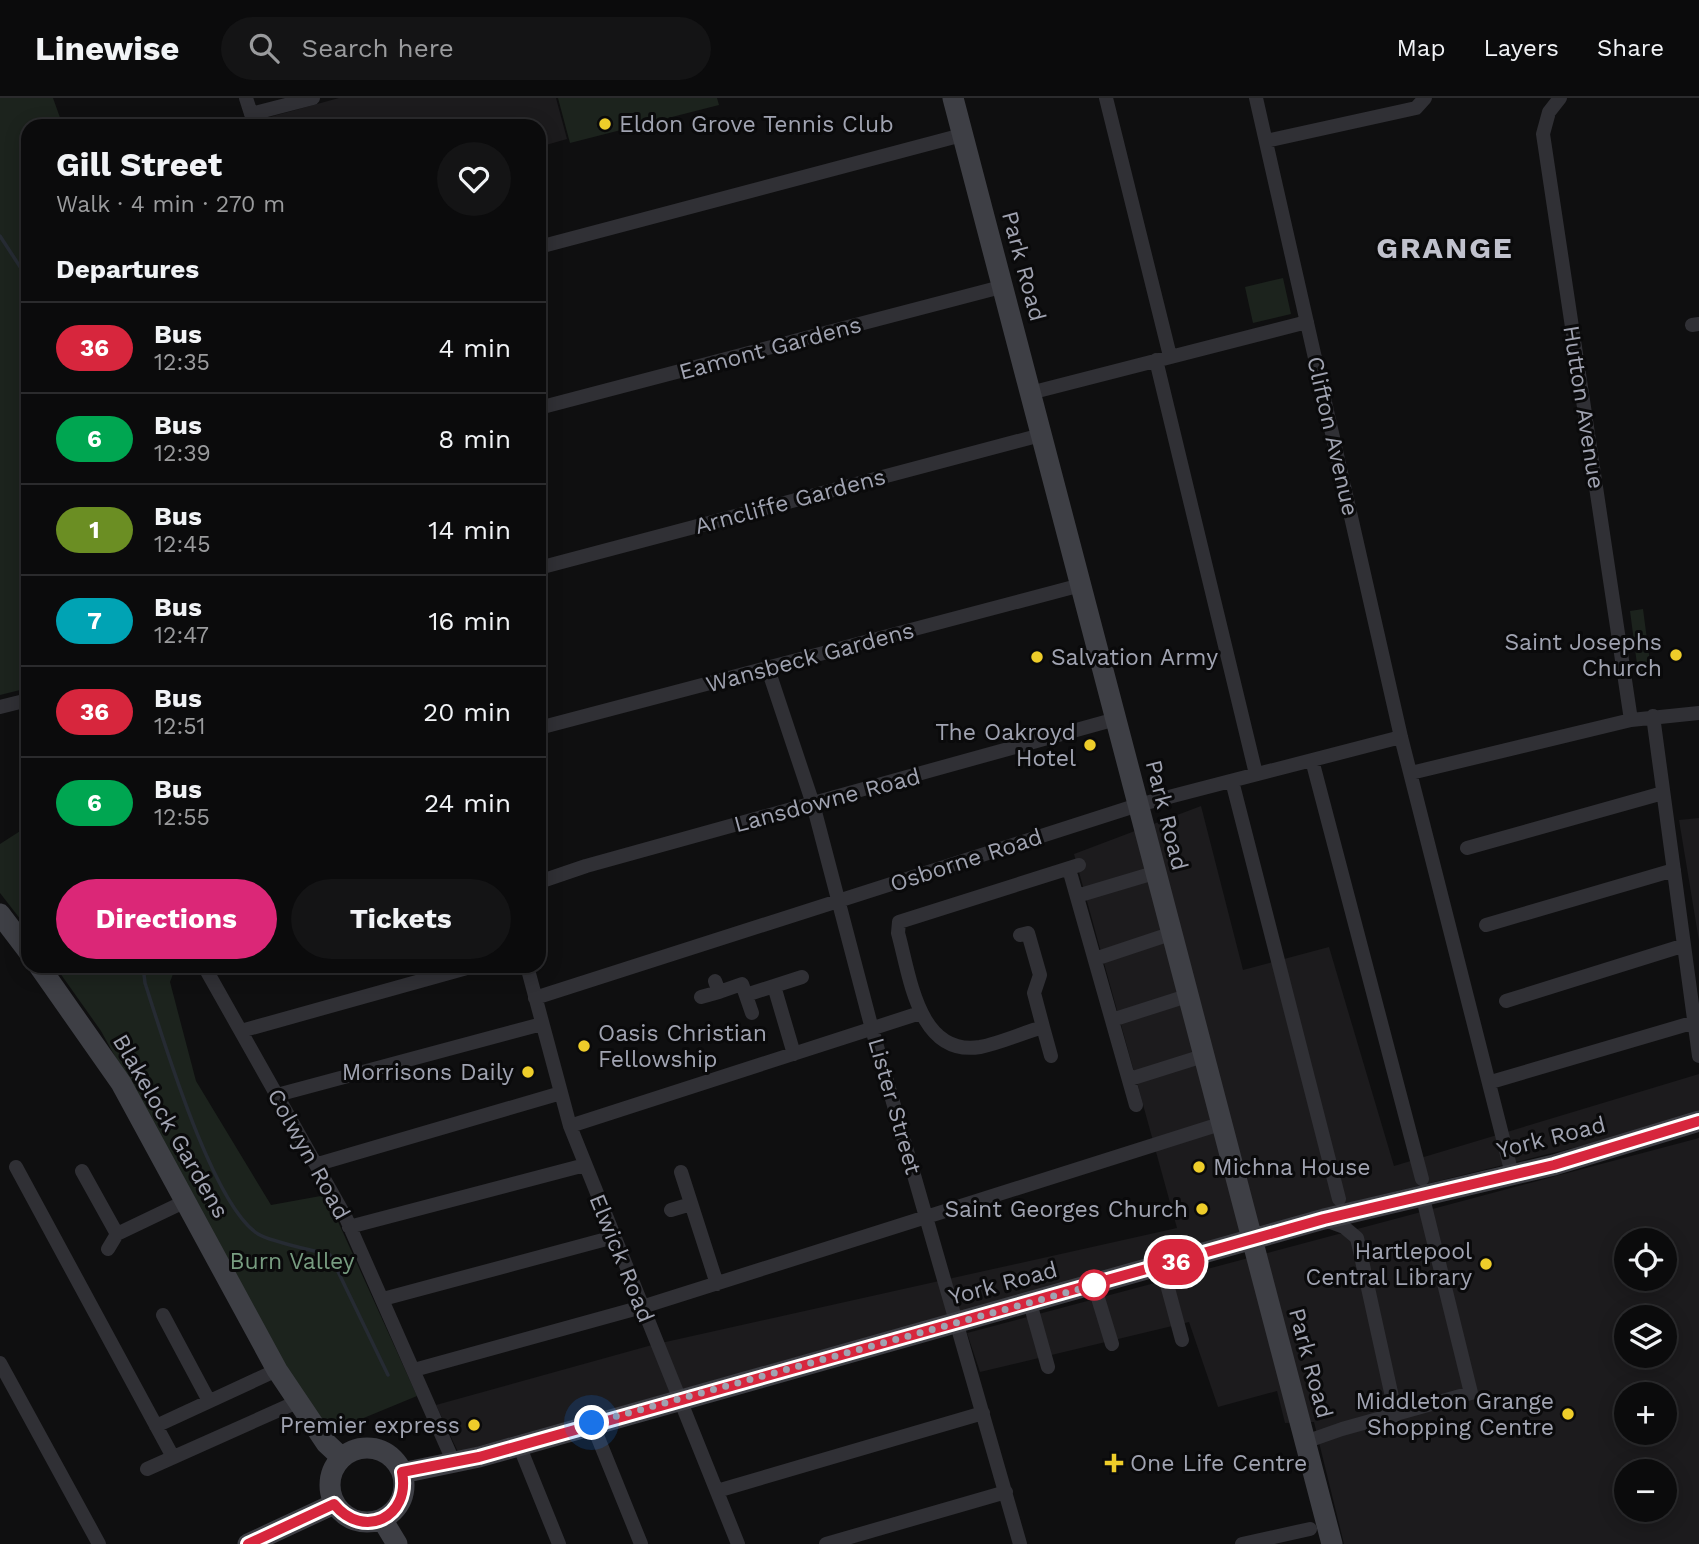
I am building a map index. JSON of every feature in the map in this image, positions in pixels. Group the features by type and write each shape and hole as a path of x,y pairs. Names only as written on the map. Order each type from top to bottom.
{"street":[{"path":"246,98 253,119"},
{"path":"256,119 313,98"},
{"name":"Park Road","path":"953,98 1332,1544"},
{"path":"1106,98 1256,774"},
{"name":"Clifton Avenue","path":"1256,98 1401,737 1513,1174"},
{"name":"Hutton Avenue","path":"1560,98 1549,113 1543,134 1631,720"},
{"path":"1266,141 1416,108 1425,99"},
{"path":"546,245 962,135"},
{"name":"Eamont Gardens","path":"546,406 1001,287"},
{"path":"1030,393 1307,322"},
{"name":"Arncliffe Gardens","path":"546,566 1041,435"},
{"name":"Wansbeck Gardens","path":"546,726 1081,585"},
{"name":"Lister Street","path":"768,669 813,804 872,1029 1020,1544"},
{"path":"0,708 21,702"},
{"path":"1411,773 1631,720 1699,713"},
{"path":"1653,716 1699,1056"},
{"name":"Lansdowne Road","path":"546,880 586,866 1116,719"},
{"name":"Osborne Road","path":"535,998 1138,805 1401,737"},
{"path":"1305,1442 1471,1393 1422,1186 1312,760"},
{"path":"1232,781 1339,1199"},
{"path":"1466,848 1663,793"},
{"path":"1042,1027 979,1047 959,1046 943,1040 929,1027 920,1013 898,933 899,922 1075,870 1077,896 1136,1105"},
{"path":"1486,925 1674,870"},
{"path":"1077,896 1154,873"},
{"path":"0,914 21,942"},
{"path":"1020,935 1028,933 1040,975 1034,993 1051,1056"},
{"path":"1095,959 1170,934"},
{"path":"1506,1001 1682,946"},
{"name":"Blakelock Gardens","path":"44,973 121,1083 277,1370 326,1443 341,1457"},
{"name":"Colwyn Road","path":"208,973 318,1164 348,1223 454,1463"},
{"path":"241,1031 449,973"},
{"name":"Elwick Road","path":"529,973 570,1126 738,1544"},
{"path":"746,995 802,977"},
{"path":"701,997 717,986 742,984 752,1013"},
{"path":"774,986 794,1054"},
{"path":"1112,1020 1187,996"},
{"path":"570,1126 920,1013"},
{"path":"1491,1082 1695,1022"},
{"path":"277,1095 542,1024"},
{"path":"1130,1079 1203,1056"},
{"path":"318,1164 561,1093"},
{"name":"York Road","path":"402,1472 454,1463 1162,1266 1324,1219 1422,1186 1513,1174 1632,1144 1699,1121"},
{"path":"414,1370 642,1307 1220,1124"},
{"path":"348,1223 585,1165"},
{"path":"16,1167 173,1457"},
{"path":"82,1171 117,1234"},
{"path":"681,1172 717,1284"},
{"path":"108,1249 117,1234 186,1201"},
{"path":"671,1210 691,1204"},
{"path":"1324,1219 1344,1227 1357,1238 1396,1415"},
{"path":"383,1299 614,1237"},
{"path":"1162,1266 1182,1340"},
{"path":"1094,1285 1112,1344"},
{"path":"1030,1303 1048,1367"},
{"path":"163,1315 209,1401"},
{"path":"0,1363 99,1544"},
{"path":"156,1426 277,1370"},
{"path":"147,1469 297,1402"},
{"path":"717,1491 983,1413"},
{"path":"592,1423 641,1544"},
{"path":"519,1445 559,1544"},
{"path":"363,1448 376,1448 396,1462 404,1483 398,1505 382,1519 360,1522 350,1519 334,1504 329,1485 335,1465 341,1457 363,1448"},
{"path":"827,1544 1006,1492"},
{"path":"248,1544 334,1504"},
{"path":"382,1519 397,1544"},
{"path":"1242,1544 1310,1529"}],"shaded area":[{"path":"339,98 556,98 567,139 546,145 546,119 266,118"},
{"path":"1201,806 1243,970 1329,947 1394,1166 1699,1074 1699,1117 1340,1205 458,1452 436,1405 652,1345 1177,1228 1074,854"},
{"path":"1699,818 1699,941 1679,820"},
{"path":"1699,1138 1699,1544 1344,1544 1314,1422 1285,1423 1277,1391 1218,1407 1189,1322 980,1372 967,1333"}],"green space":[{"path":"0,98 53,98 60,119 21,119 21,690 0,695"},
{"name":"Eldon Grove Tennis Club","path":"558,98 717,98 719,105 570,143"},
{"path":"1283,278 1291,314 1253,323 1245,287"},
{"path":"1643,609 1651,670 1638,672 1630,611"},
{"path":"21,830 21,920 0,893 0,844"},
{"name":"Burn Valley","path":"60,973 173,973 170,982 196,1081 271,1205 326,1195 417,1396 337,1429 311,1412 101,1031"}],"waterway":[{"path":"0,236 21,268"},
{"path":"144,973 191,1118 223,1190 241,1217 258,1234 330,1255 388,1375"}],"bus line":[{"name":"36","path":"248,1544 334,1504 350,1519 360,1522 382,1519 398,1505 403,1494 402,1472 479,1457 1324,1219 1554,1165 1632,1144 1699,1121"}],"place":[{"name":"Eldon Grove Tennis Club","path":"605,124"},
{"name":"Saint Josephs Church","path":"1676,655"},
{"name":"Salvation Army","path":"1037,657"},
{"name":"The Oakroyd Hotel","path":"1090,745"},
{"name":"Oasis Christian Fellowship","path":"584,1046"},
{"name":"Morrisons Daily","path":"528,1072"},
{"name":"Michna House","path":"1199,1167"},
{"name":"Saint Georges Church","path":"1202,1209"},
{"name":"Hartlepool Central Library","path":"1486,1264"},
{"name":"Middleton Grange Shopping Centre","path":"1568,1414"},
{"name":"Premier express","path":"474,1425"},
{"name":"One Life Centre","path":"1114,1463"}],"district":[{"name":"GRANGE","path":"1445,248"}],"route":[{"path":"592,1423 1094,1285"}]}
